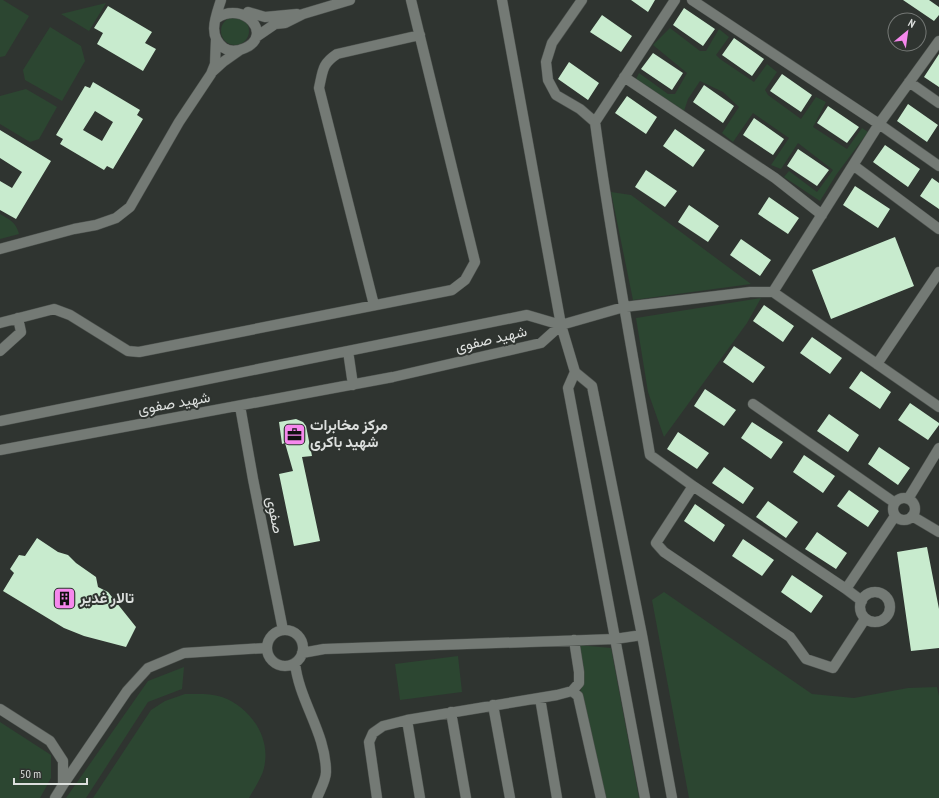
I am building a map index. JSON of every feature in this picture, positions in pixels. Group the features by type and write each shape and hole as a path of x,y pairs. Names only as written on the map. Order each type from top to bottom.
{"street":[{"path":"221,0 214,25 214,32 220,45 226,49 234,51 247,48 256,37 274,24 285,23 303,14 350,0"},
{"path":"0,323 54,309 70,315 128,351 139,352 452,290 465,280 475,262 411,0"},
{"path":"502,0 560,325 575,372 592,386 642,635 672,798"},
{"path":"582,0 552,43 546,62 548,80 556,95 580,109 595,122"},
{"path":"675,0 595,122 624,307 650,455 862,601"},
{"path":"692,0 879,124 939,166"},
{"path":"216,18 221,12 234,6 242,8 253,17 256,23 256,37"},
{"path":"248,12 265,17 303,14"},
{"path":"374,305 319,88 323,68 328,60 337,54 420,35"},
{"path":"0,249 74,229 96,225 116,218 130,207 179,122 210,74 215,64 216,39"},
{"path":"773,292 879,124 938,44"},
{"path":"210,74 223,62 241,50"},
{"path":"624,77 774,178 822,215"},
{"path":"909,82 939,103"},
{"path":"853,165 939,229"},
{"path":"877,364 939,272"},
{"path":"560,325 624,307 750,292 773,292 939,407"},
{"name":"شهید صفوی","path":"0,421 527,315 560,325 541,344 353,385 0,450"},
{"path":"0,351 21,332 18,318"},
{"path":"348,351 353,385"},
{"path":"575,372 568,388 645,798"},
{"path":"753,404 895,503"},
{"name":"صفوی","path":"240,406 283,630"},
{"path":"908,499 939,448"},
{"path":"693,486 656,543 664,552 790,637 806,658 833,668 865,619"},
{"path":"846,589 895,516 893,509 895,503 901,499 908,499 913,503 915,507 914,514 910,518 904,520 895,516"},
{"path":"912,516 939,532"},
{"path":"874,593 883,595 889,603 889,612 883,620 874,622 865,619 861,611 862,601 865,596 874,593"},
{"path":"283,630 294,632 298,636 303,647 302,653 295,664 284,666 274,663 270,659 266,648 269,638 278,631 283,630"},
{"path":"302,653 324,650 615,639 642,635"},
{"path":"377,798 370,742 373,732 383,726 407,720 540,698 572,691 579,683 579,672 574,640"},
{"path":"55,798 127,691 148,668 184,653 266,648"},
{"path":"295,664 296,677 321,739 326,773 317,798"},
{"path":"572,691 578,696 601,798"},
{"path":"540,698 557,798"},
{"path":"493,705 510,798"},
{"path":"0,709 50,741 64,762 63,785"},
{"path":"451,712 466,798"},
{"path":"407,720 420,798"}],"green space":[{"path":"0,0 3,0 29,16 5,56 0,57"},
{"path":"106,3 89,31 61,14"},
{"path":"235,17 245,21 249,31 245,41 235,45 225,41 221,31 225,21"},
{"path":"50,27 81,46 85,61 62,101 25,80 23,70"},
{"path":"670,28 700,51 706,51 719,29 729,37 716,55 754,82 767,64 777,72 765,90 768,95 801,119 816,97 826,102 813,127 847,149 862,128 868,132 836,175 820,201 784,177 789,171 817,192 833,170 798,143 781,169 771,165 789,138 753,113 733,142 722,133 739,107 723,92 700,81 688,99 684,111 636,79 639,73 668,94 675,94 687,73 653,45"},
{"path":"26,89 57,107 39,139 30,142 0,124 0,96"},
{"path":"611,192 631,195 751,284 633,300"},
{"path":"0,214 14,224 19,234 0,239"},
{"path":"761,298 747,323 664,437 648,392 636,318"},
{"path":"664,592 812,694 854,698 908,688 937,687 939,696 939,798 689,798 652,600"},
{"path":"579,645 611,648 639,798 602,798 580,692 584,682"},
{"path":"458,656 462,692 400,700 395,664"},
{"path":"184,667 182,689 148,702 86,798 66,798 148,681"},
{"path":"185,694 208,694 222,697 240,707 255,722 264,741 265,762 261,776 249,798 93,798 151,710 165,701"},
{"path":"0,722 51,755 51,778 40,798 0,798"}],"building":[{"path":"631,0 655,0 648,12"},
{"path":"903,0 929,0 939,7 939,15 934,21 927,16 927,12 921,12"},
{"path":"108,6 152,32 145,43 156,49 143,71 97,44 103,33 94,28"},
{"path":"684,8 715,29 703,46 673,25"},
{"path":"602,15 632,36 621,52 590,32"},
{"path":"734,38 764,59 752,76 722,55"},
{"path":"653,53 683,73 672,90 641,69"},
{"path":"939,54 939,87 924,77"},
{"path":"569,62 599,83 588,100 558,79"},
{"path":"782,74 812,95 801,112 770,91"},
{"path":"93,82 140,110 137,115 143,119 113,169 107,166 104,170 60,144 63,139 56,135 85,86 90,88","holes":["95,111 113,122 102,141 83,130"]},
{"path":"704,85 734,106 723,123 693,102"},
{"path":"627,96 657,117 646,134 615,113"},
{"path":"908,104 938,125 927,142 897,121"},
{"path":"828,106 859,127 847,143 817,123"},
{"path":"754,118 784,139 773,155 743,135"},
{"path":"675,129 705,150 693,167 663,146"},
{"path":"0,130 51,161 16,219 0,210 0,181 12,188 22,172 0,158"},
{"path":"885,145 920,169 908,187 873,162"},
{"path":"798,149 829,170 817,186 787,166"},
{"path":"646,170 677,191 665,207 635,187"},
{"path":"932,178 939,183 939,209 920,196"},
{"path":"855,186 890,209 878,228 843,205"},
{"path":"769,197 799,218 788,234 758,214"},
{"path":"689,205 719,226 708,242 678,222"},
{"path":"895,237 914,286 831,319 812,270"},
{"path":"741,239 771,260 760,276 730,255"},
{"path":"764,305 794,326 783,342 753,321"},
{"path":"812,337 842,358 830,374 800,353"},
{"path":"734,346 765,367 753,383 723,362"},
{"path":"861,371 891,392 880,409 849,388"},
{"path":"705,389 736,410 724,426 694,406"},
{"path":"910,403 939,423 928,440 898,420"},
{"path":"829,414 859,435 848,452 817,431"},
{"path":"296,419 303,422 306,426 312,456 302,457 320,541 294,546 279,474 293,471 285,443 282,444 279,422"},
{"path":"752,422 783,442 771,459 741,438"},
{"path":"678,432 709,453 697,469 667,449"},
{"path":"879,447 910,468 898,485 868,464"},
{"path":"804,455 835,476 823,493 793,472"},
{"path":"724,467 754,488 743,504 712,483"},
{"path":"849,490 879,511 868,527 837,506"},
{"path":"768,501 798,522 786,538 756,517"},
{"path":"695,504 725,525 714,542 684,521"},
{"path":"817,532 847,553 836,569 805,549"},
{"name":"تالار غدیر","path":"37,538 58,552 68,555 76,563 96,577 98,587 108,592 136,627 126,647 84,636 64,628 3,591 14,573 10,569 19,555 25,556"},
{"path":"743,539 774,560 762,576 732,556"},
{"path":"927,547 939,609 939,648 911,651 897,552"},
{"path":"792,575 823,596 811,613 781,592"}],"place":[{"name":"مرکز مخابرات شهید باکری","path":"294,434"},
{"name":"تالار غدیر","path":"64,598"}]}
